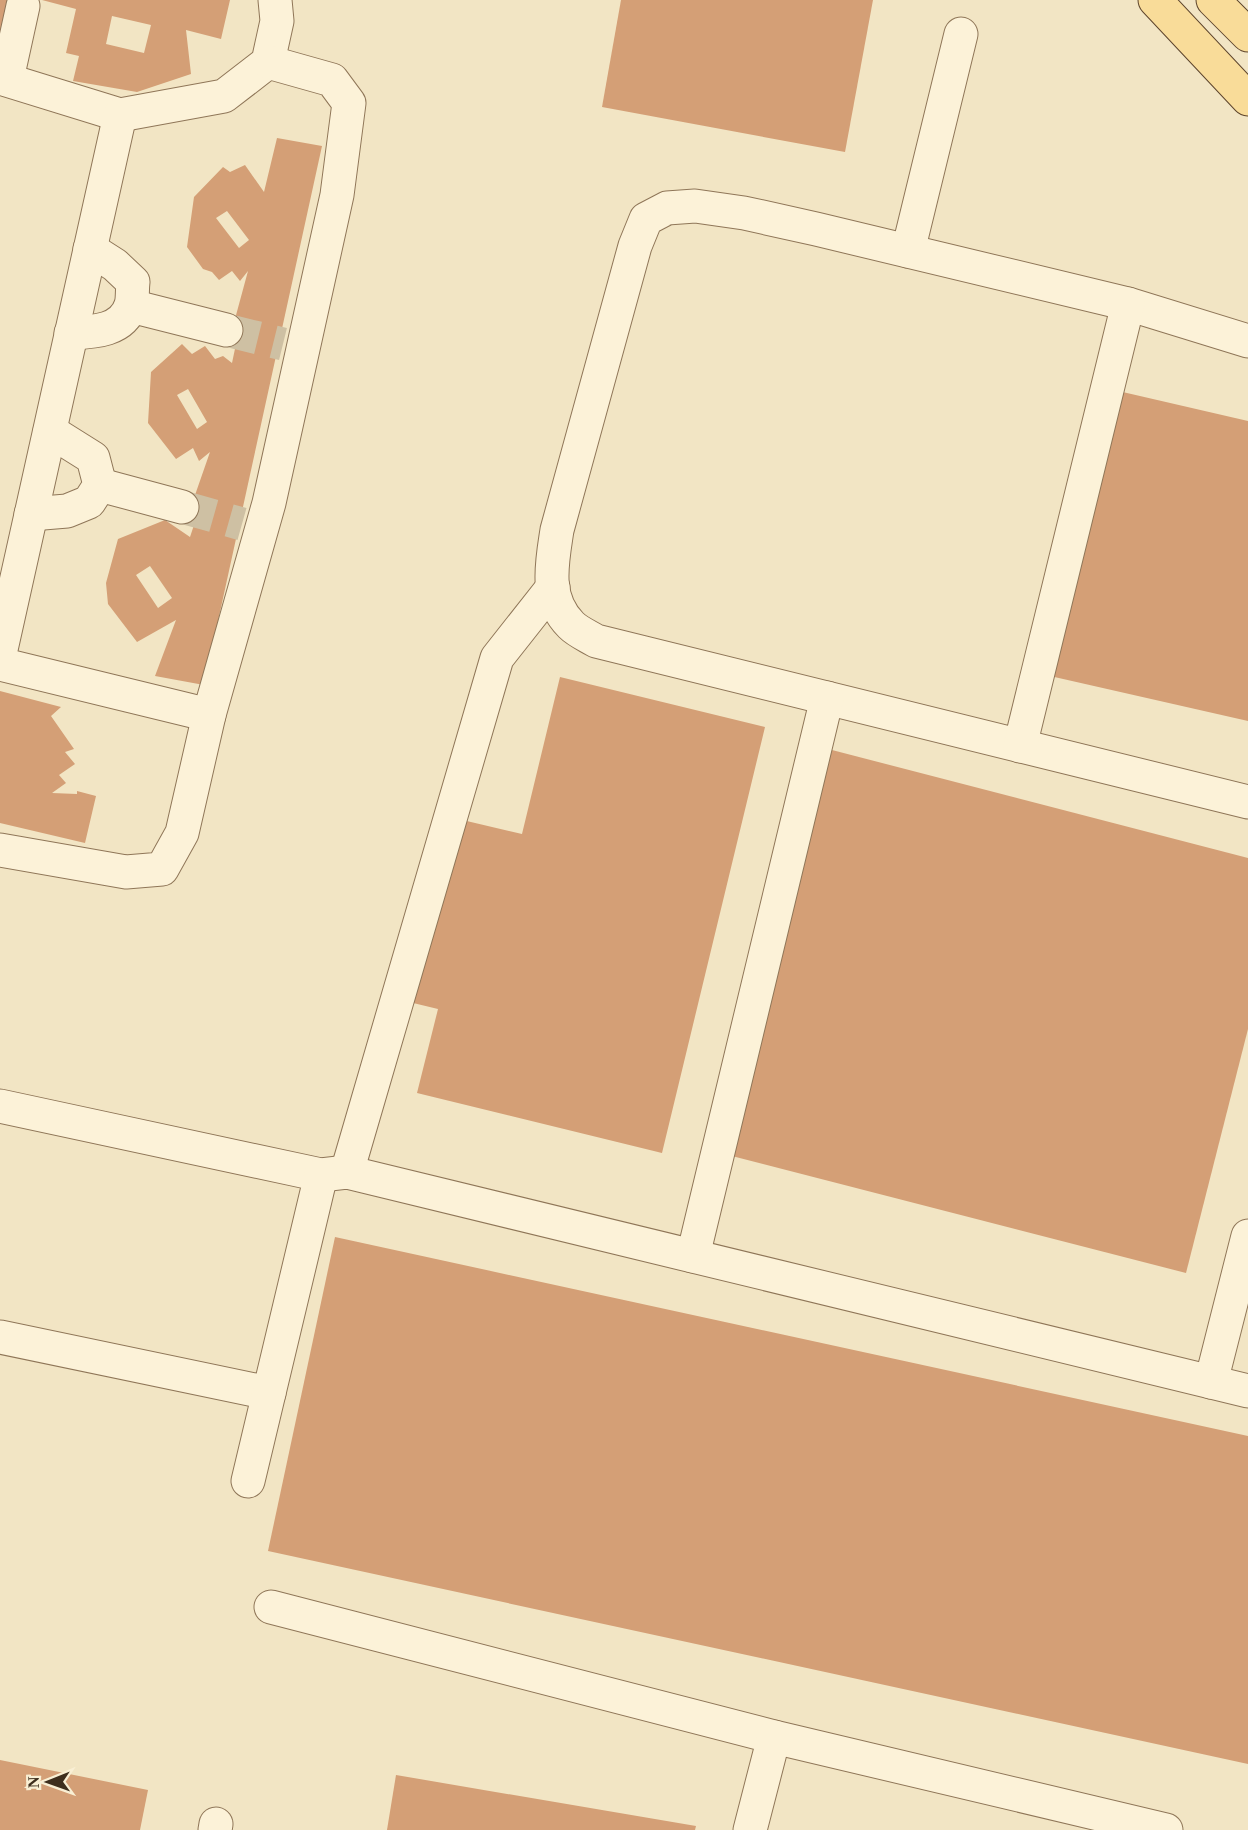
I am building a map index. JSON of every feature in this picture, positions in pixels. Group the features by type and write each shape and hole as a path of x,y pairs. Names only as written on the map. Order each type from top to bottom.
{"main road":[{"path":"1155,0 1248,99"},
{"path":"1213,0 1248,35"}],"street":[{"path":"23,6 3,79 120,115 224,96 268,62 277,21 275,0"},
{"path":"908,251 961,34"},
{"path":"0,850 126,872 162,869 182,833 251,526 269,503 293,346 337,195 350,103 332,80 268,62"},
{"path":"0,654 120,115"},
{"path":"1248,341 1128,304 775,220 695,206 667,208 646,219 635,246 557,530 550,572 556,605 572,626 596,640 1248,802"},
{"path":"71,333 102,331 121,321 131,306 133,282 115,265 90,249"},
{"path":"1020,746 1128,304"},
{"path":"131,306 226,330"},
{"path":"31,514 68,512 89,502 100,484 93,458 50,431"},
{"path":"100,484 182,507"},
{"path":"248,1481 269,1393 334,1174 497,658 553,587"},
{"path":"0,664 208,715"},
{"path":"693,1256 827,698"},
{"path":"0,1106 334,1174 693,1256 1248,1391"},
{"path":"1210,1382 1248,1236"},
{"path":"0,1337 269,1393"},
{"path":"271,1607 774,1737 1166,1830"},
{"path":"750,1830 774,1737"}],"building":[{"path":"0,0 11,0 0,34"},
{"path":"42,0 230,0 221,39 186,30 191,74 137,92 73,81 79,56 66,53 76,9","holes":["112,16 151,25 144,53 106,44"]},
{"path":"621,0 873,0 845,152 602,107"},
{"path":"277,138 322,146 204,685 155,676 176,620 137,642 108,604 106,583 118,539 165,520 190,537 195,522 186,521 210,452 199,461 193,448 176,459 148,423 151,372 182,344 192,354 205,346 215,359 223,356 232,363 236,344 229,341 248,271 240,281 232,271 219,280 212,272 203,269 187,247 194,197 223,167 230,172 245,165 264,192","holes":["227,211 249,240 239,248 216,218","188,389 207,422 197,429 177,395","150,566 172,598 158,608 136,575"]},
{"path":"1114,390 1248,421 1248,721 1050,676"},
{"path":"560,677 765,727 662,1153 417,1093 438,1009 409,1002 454,818 522,834"},
{"path":"0,691 61,707 51,716 74,749 65,752 75,764 59,775 66,783 52,793 77,794 77,791 96,796 85,843 0,823"},
{"path":"832,750 1248,858 1248,1029 1186,1273 728,1155"},
{"path":"335,1237 1248,1436 1248,1764 268,1551"},
{"path":"0,1760 148,1790 140,1830 0,1830"},
{"path":"396,1775 696,1826 695,1830 387,1830"}],"tunnel":[{"path":"226,330 283,344"},
{"path":"182,507 242,524"}]}
